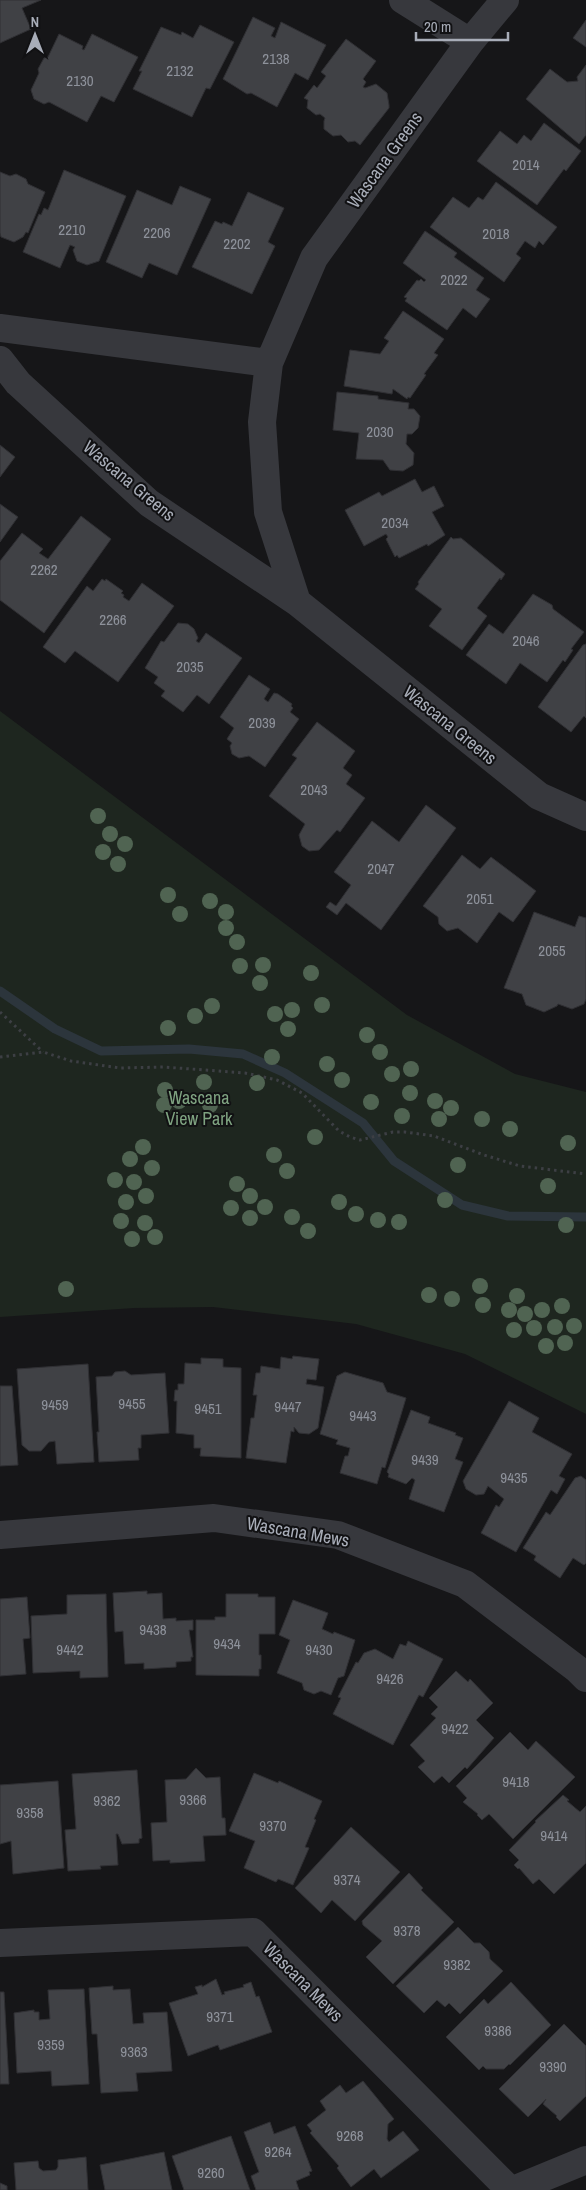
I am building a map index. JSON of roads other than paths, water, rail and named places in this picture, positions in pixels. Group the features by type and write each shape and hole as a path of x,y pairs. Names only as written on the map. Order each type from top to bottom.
{"street":[{"path":"403,0 470,42"},
{"name":"Wascana Greens","path":"297,602 268,512 262,422 269,363 314,258 470,42 505,0"},
{"path":"0,328 269,363"},
{"name":"Wascana Greens","path":"0,360 18,384 149,503 297,602 538,796 586,817"},
{"name":"Wascana Mews","path":"0,1535 214,1518 338,1535 464,1584 577,1669 586,1678"},
{"name":"Wascana Mews","path":"0,1943 253,1932 511,2190 586,2160"}],"waterway":[{"path":"0,991 55,1029 101,1051 189,1049 243,1054 285,1073 363,1123 394,1161 462,1205 508,1216 586,1217"}],"park label":[{"name":"Wascana View Park","path":"199,1108"}]}
